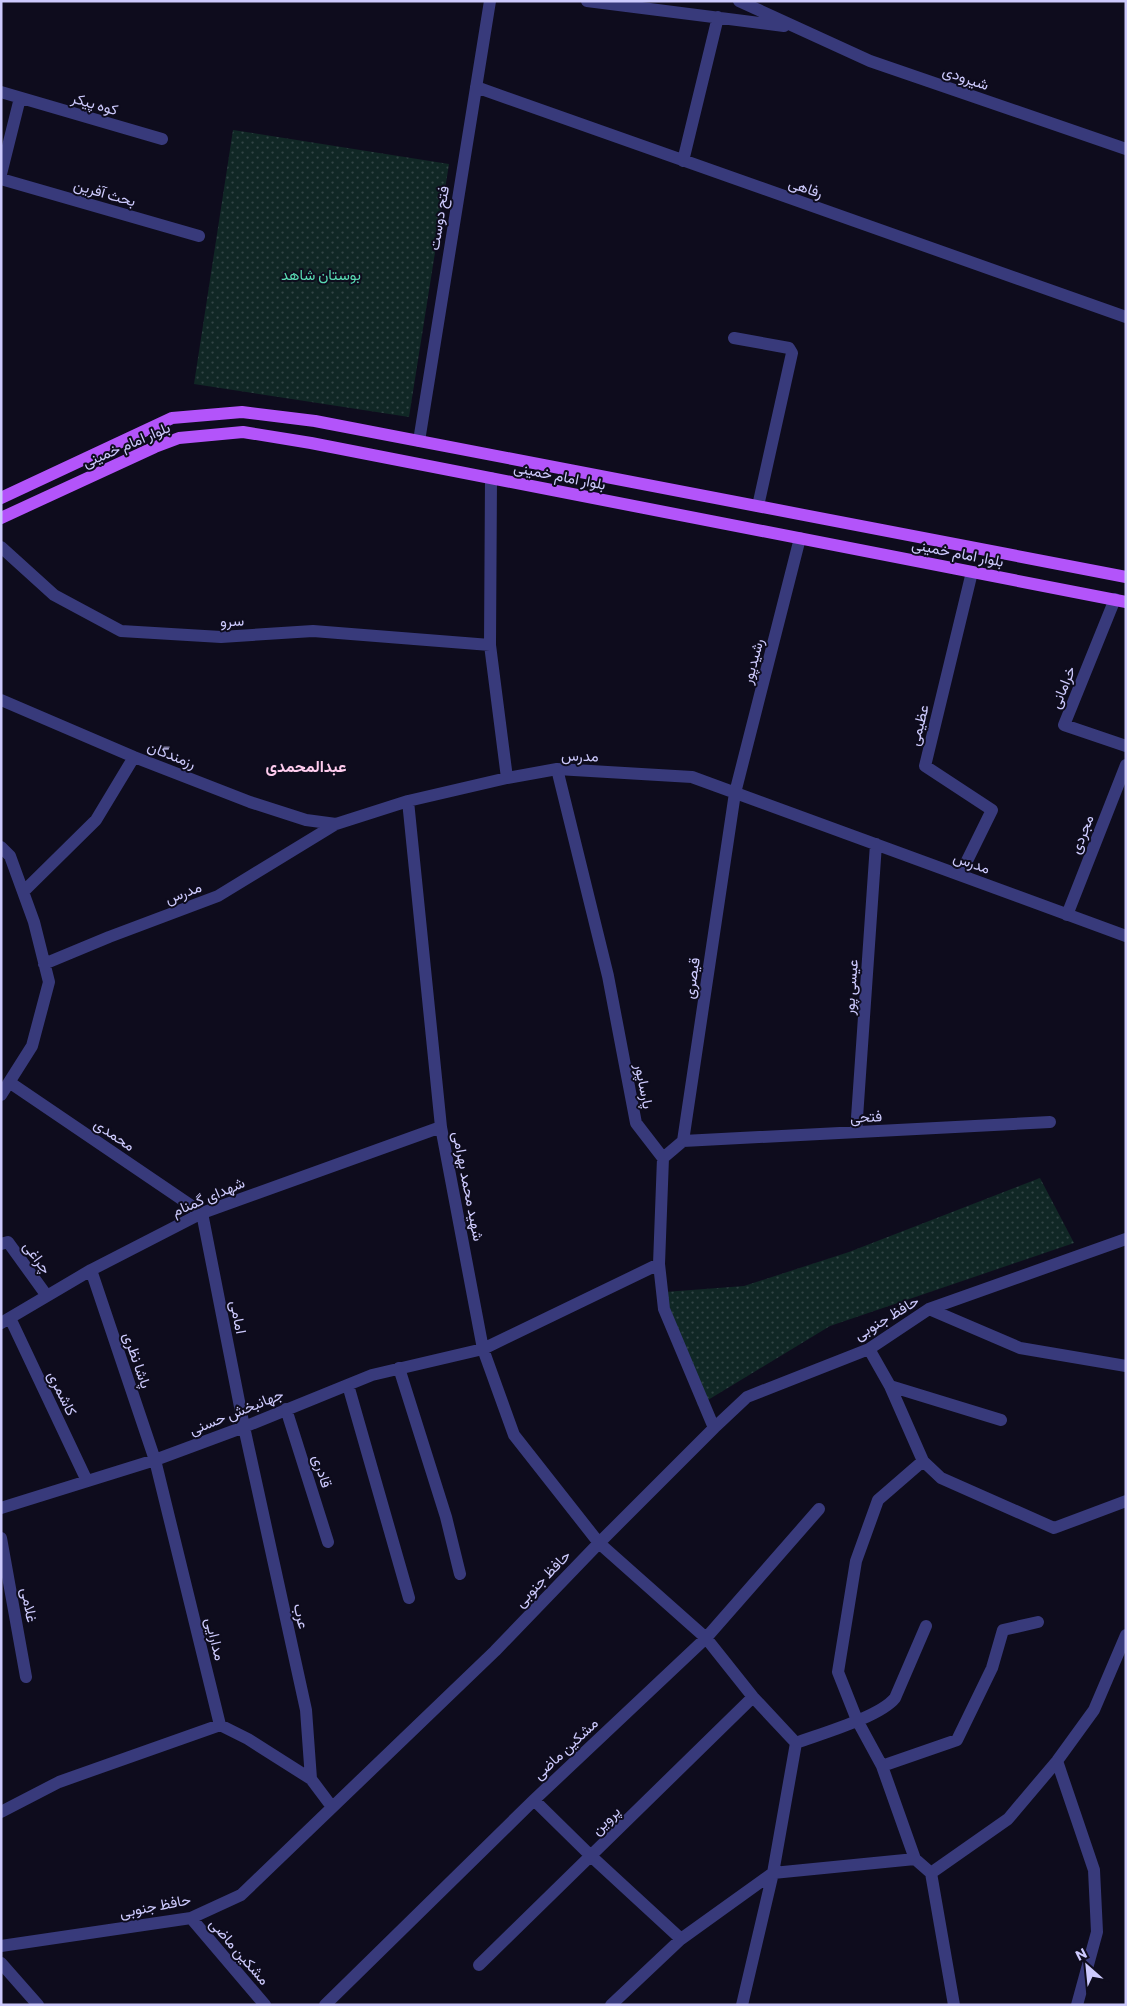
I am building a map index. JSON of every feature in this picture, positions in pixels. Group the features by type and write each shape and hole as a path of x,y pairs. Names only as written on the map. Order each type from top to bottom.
{"main road":[{"name":"بلوار امام خمینی","path":"1,498 172,418 242,412 315,421 1126,577"},
{"name":"بلوار امام خمینی","path":"1,518 155,447 179,438 205,434 243,432 311,443 1120,600"}],"street":[{"name":"فتح دوست","path":"419,441 490,1"},
{"name":"شیرودی","path":"587,1 798,28"},
{"name":"شیرودی","path":"739,1 870,61 1126,149"},
{"path":"683,160 718,17"},
{"name":"رفاهی","path":"476,87 1126,317"},
{"name":"کوه پیکر","path":"1,92 162,139"},
{"path":"1,174 20,98"},
{"name":"بحث آفرین","path":"1,179 200,236"},
{"path":"734,338 789,348 792,353 758,506"},
{"path":"491,478 490,645 507,778"},
{"name":"رشیدپور","path":"735,793 800,538"},
{"name":"سرو","path":"1,547 54,596 121,631 221,637 313,631 490,645"},
{"name":"عظیمی","path":"960,875 992,810 925,766 972,572"},
{"name":"خرامانی","path":"1120,600 1064,725 1126,746"},
{"name":"رزمندگان","path":"1,700 250,802 306,820 336,824"},
{"path":"23,892 96,820 134,756"},
{"name":"مجردی","path":"1067,915 1126,765"},
{"name":"مدرس","path":"44,964 218,896 336,824 408,801 507,778 557,769 692,777 1126,936"},
{"name":"پارساپور","path":"557,769 608,976 636,1123 663,1158"},
{"name":"قیصری","path":"683,1142 735,793"},
{"name":"شهید محمد بهرامی","path":"408,801 441,1127 483,1349 514,1435 598,1543 706,1638 753,1697 796,1743"},
{"name":"عیسی پور","path":"856,1132 876,844"},
{"path":"1,847 10,856 34,922 48,982 32,1046 1,1095"},
{"name":"محمدی","path":"9,1082 202,1213"},
{"name":"فتحی","path":"683,1142 1050,1122"},
{"name":"شهدای گمنام","path":"6,1320 91,1270 202,1213 441,1127"},
{"path":"683,1142 663,1158 660,1264 664,1309 714,1428"},
{"name":"امامی","path":"202,1213 244,1428"},
{"name":"حافظ جنوبی","path":"1,1946 191,1918 241,1895 494,1651 598,1543 747,1397 869,1349 930,1309 1126,1239"},
{"name":"چراغی","path":"1,1244 8,1242 47,1296"},
{"name":"جهانبخش حسنی","path":"1,1508 154,1460 244,1428 372,1375 483,1349 660,1264"},
{"name":"پاشا نظری","path":"91,1270 154,1460"},
{"path":"930,1309 1020,1348 1126,1366"},
{"name":"کاشمری","path":"6,1320 87,1481"},
{"path":"869,1349 890,1386 923,1461 941,1478 1054,1528 1126,1501"},
{"path":"399,1368 446,1516 460,1574"},
{"path":"348,1384 409,1598"},
{"path":"890,1386 1001,1420"},
{"name":"قادری","path":"286,1409 328,1542"},
{"name":"عرب","path":"244,1428 306,1710 311,1778"},
{"name":"مدارایی","path":"154,1460 220,1725"},
{"path":"923,1461 878,1500 856,1561 838,1672 857,1720 882,1766 915,1859 931,1873 954,2005"},
{"name":"مشکین ماضی","path":"325,2005 534,1800 706,1638 819,1509"},
{"name":"غلامی","path":"1,1538 26,1678"},
{"path":"882,1766 957,1740 992,1668 1003,1630 1038,1622"},
{"path":"742,2005 774,1873 796,1743 857,1720 890,1705 895,1698 926,1626"},
{"path":"931,1873 1008,1818 1057,1761 1094,1710 1126,1635"},
{"name":"پروین","path":"479,1965 592,1857 753,1697"},
{"path":"1,1812 60,1782 220,1725 248,1739 311,1778 332,1807"},
{"path":"1057,1761 1094,1870 1098,1932 1077,2005"},
{"path":"534,1800 592,1857 681,1939"},
{"path":"611,2005 681,1939 774,1873 915,1859"},
{"name":"مشکین ماضی","path":"191,1918 265,2005"},
{"path":"1,1963 38,2005"}],"green space":[{"name":"بوستان شاهد","path":"233,130 449,164 409,417 194,384"},
{"path":"1040,1178 1074,1243 830,1326 698,1406 665,1292 744,1286 849,1252"}],"district":[{"name":"عبدالمحمدی","path":"306,765"}]}
